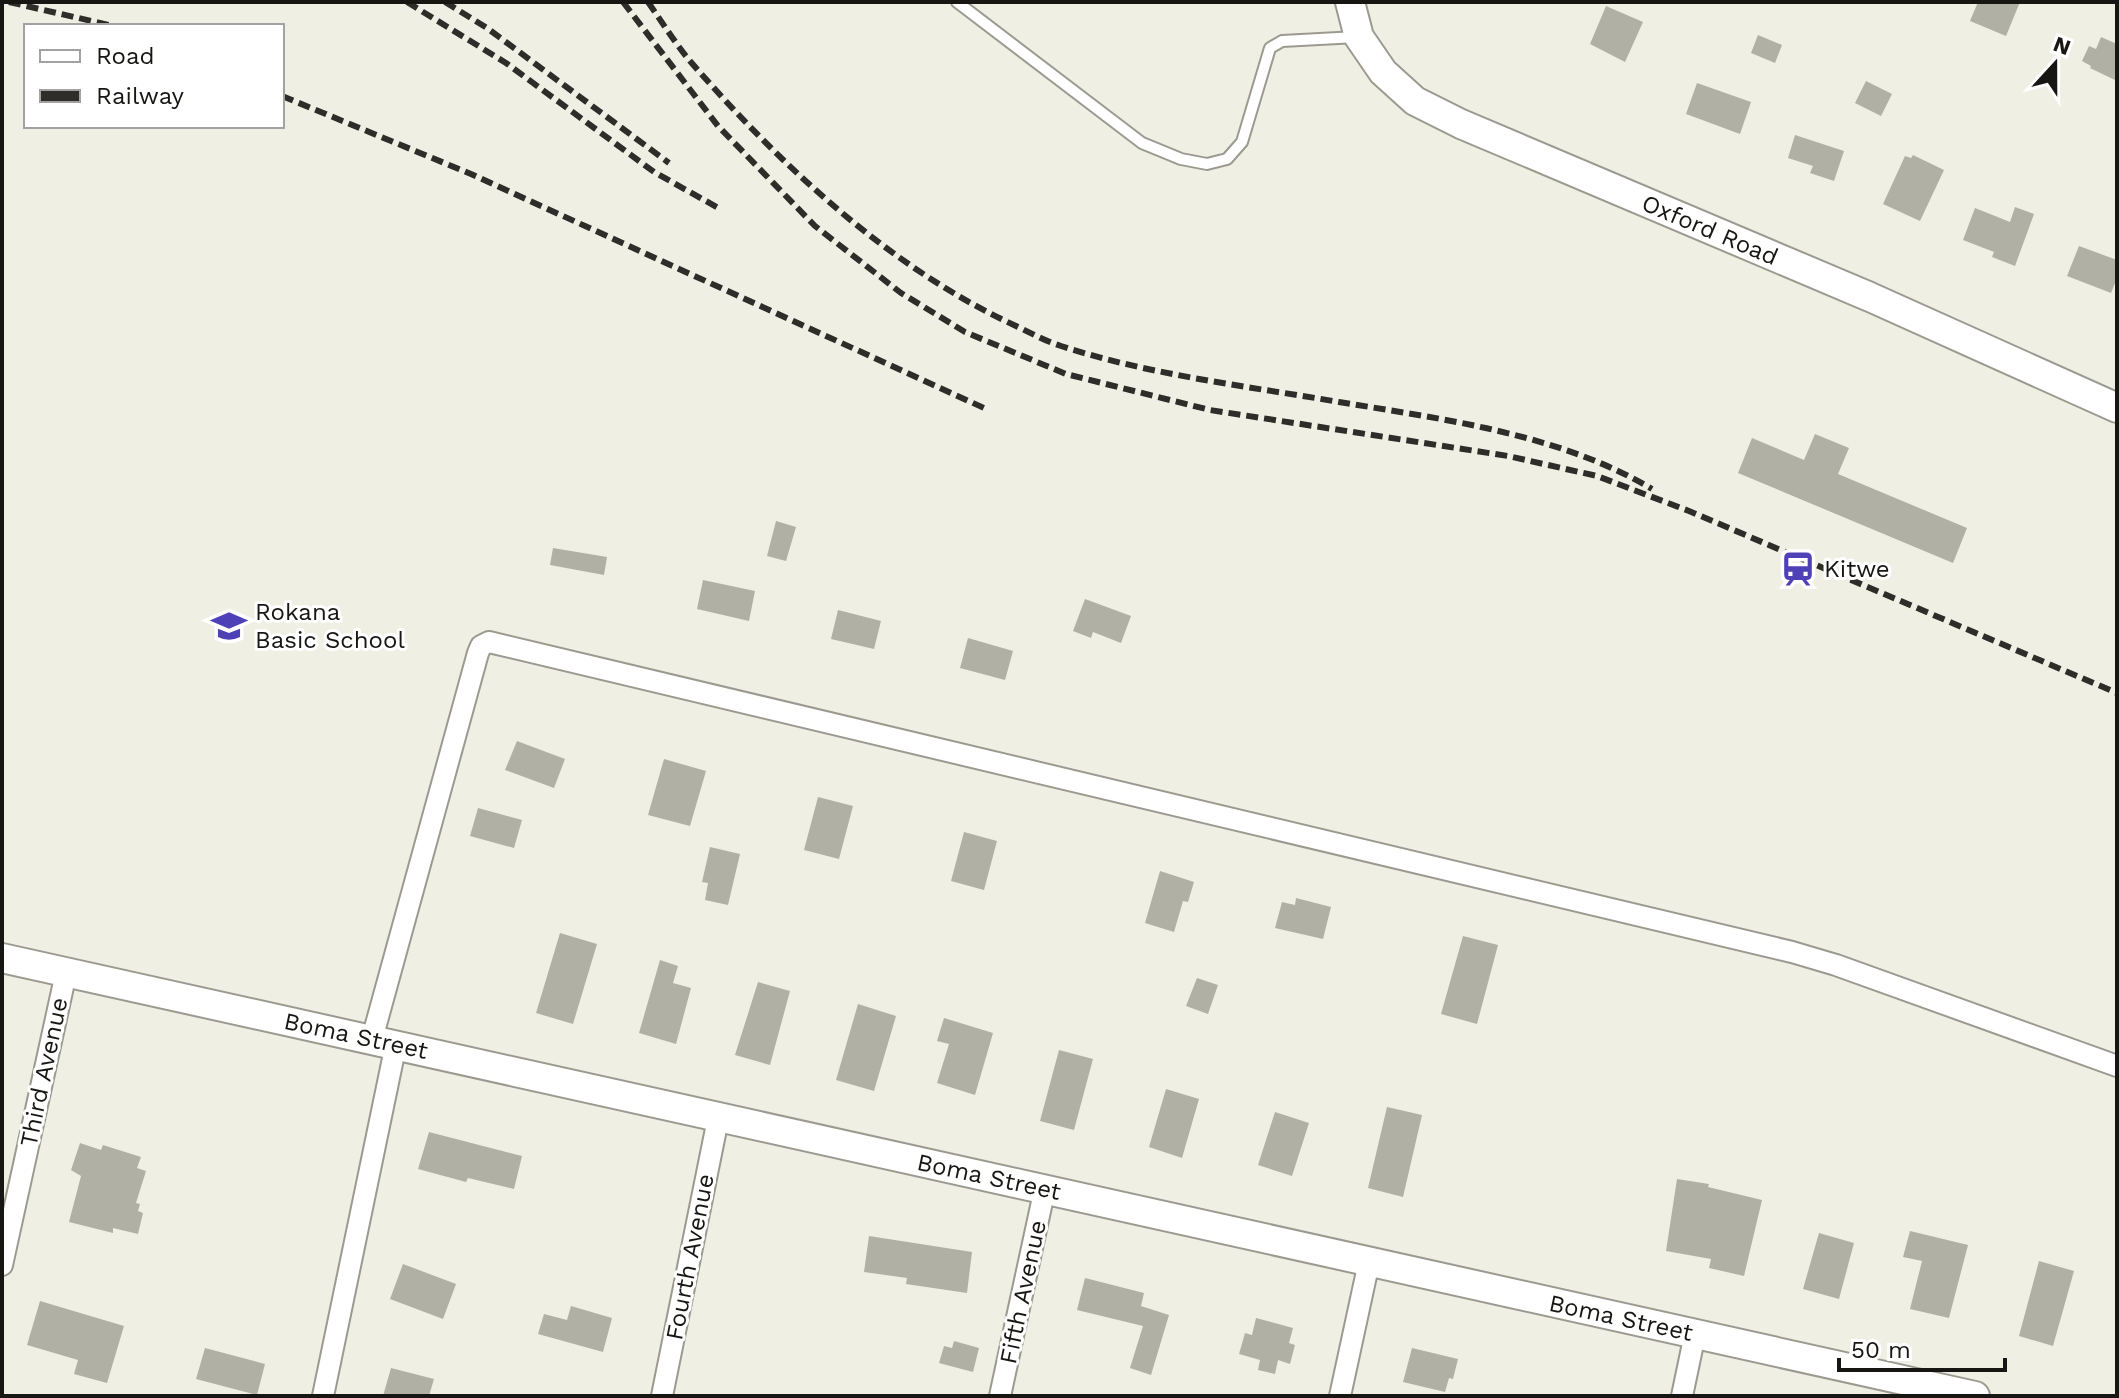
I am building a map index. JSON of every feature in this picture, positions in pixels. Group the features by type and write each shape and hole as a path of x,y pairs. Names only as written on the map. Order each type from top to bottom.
{"street":[{"name":"Oxford Road","path":"1350,2 1359,37 1383,72 1415,101 1461,124 1870,297 2117,408"},
{"path":"323,1396 384,1042 478,653 481,646 489,642 1792,952 2117,1066"},
{"name":"Boma Street","path":"2,958 1975,1396"},
{"name":"Third Avenue","path":"2,1265 66,973"},
{"name":"Fourth Avenue","path":"662,1396 718,1119"},
{"name":"Fifth Avenue","path":"1000,1396 1045,1188"},
{"path":"1340,1396 1369,1262"},
{"path":"1682,1396 1695,1334"}],"lane":[{"path":"957,2 1142,143 1181,159 1207,164 1227,159 1242,142 1270,48 1282,41 1359,37"}],"building":[{"path":"1978,2 2020,2 2006,36 1970,21"},
{"path":"1606,6 1643,22 1625,62 1590,44"},
{"path":"1758,35 1782,45 1775,63 1751,53"},
{"path":"2101,37 2117,44 2117,81 2082,61 2089,46 2096,49"},
{"path":"1866,81 1892,94 1881,116 1855,103"},
{"path":"1697,83 1751,102 1740,134 1686,114"},
{"path":"1795,135 1844,151 1834,181 1810,173 1813,166 1788,158"},
{"path":"1913,155 1944,170 1920,221 1883,204 1905,156 1911,158"},
{"path":"2015,207 2034,214 2015,266 1992,257 1994,252 1963,240 1975,208 2010,222"},
{"path":"2079,246 2117,260 2117,278 2111,293 2067,276"},
{"path":"1815,434 1849,448 1838,474 1967,528 1953,563 1738,473 1752,438 1804,460"},
{"path":"776,521 796,527 786,561 767,556"},
{"path":"553,548 607,557 604,575 550,565"},
{"path":"703,580 755,591 749,621 697,609"},
{"path":"1085,599 1131,616 1121,643 1093,632 1091,638 1073,631"},
{"path":"838,610 881,621 874,649 831,639"},
{"path":"968,638 1013,651 1005,680 960,668"},
{"path":"517,741 565,759 554,788 505,770"},
{"path":"664,759 706,771 690,826 648,815"},
{"path":"818,797 853,806 839,859 804,850"},
{"path":"478,808 522,820 514,848 470,836"},
{"path":"964,832 997,841 984,890 951,881"},
{"path":"710,847 740,854 728,905 705,900 708,883 702,882"},
{"path":"1160,871 1194,882 1188,902 1183,901 1174,932 1145,923"},
{"path":"1296,898 1331,907 1323,939 1275,928 1282,902 1295,905"},
{"path":"560,933 597,944 573,1024 536,1013"},
{"path":"1463,936 1498,945 1477,1024 1441,1014"},
{"path":"660,960 678,966 673,983 691,988 676,1044 639,1033"},
{"path":"1197,978 1218,985 1208,1014 1186,1006"},
{"path":"758,982 790,991 770,1065 735,1055"},
{"path":"858,1004 896,1016 874,1091 836,1080"},
{"path":"944,1018 993,1033 975,1095 937,1083 949,1044 937,1041"},
{"path":"1059,1050 1093,1059 1074,1130 1040,1121"},
{"path":"1166,1089 1199,1099 1182,1158 1149,1147"},
{"path":"1387,1107 1422,1115 1403,1197 1368,1188"},
{"path":"1275,1112 1309,1123 1292,1176 1258,1165"},
{"path":"429,1132 522,1156 514,1189 468,1178 466,1182 418,1169"},
{"path":"80,1143 101,1150 103,1145 141,1157 137,1168 146,1171 136,1203 140,1204 138,1211 143,1213 138,1234 113,1228 113,1233 69,1222 81,1176 71,1170"},
{"path":"1677,1179 1709,1184 1708,1187 1762,1200 1744,1276 1709,1268 1711,1259 1666,1251"},
{"path":"1910,1231 1968,1245 1949,1318 1910,1309 1922,1261 1903,1257"},
{"path":"1819,1233 1854,1243 1839,1299 1803,1289"},
{"path":"869,1236 972,1252 967,1293 906,1284 907,1278 864,1272"},
{"path":"2039,1261 2074,1271 2053,1346 2019,1336"},
{"path":"403,1264 456,1284 443,1319 390,1299"},
{"path":"1085,1278 1144,1293 1141,1306 1169,1315 1151,1375 1130,1368 1143,1326 1077,1310"},
{"path":"40,1301 124,1326 107,1383 74,1374 78,1360 27,1345"},
{"path":"571,1306 612,1318 603,1352 538,1334 544,1314 567,1320"},
{"path":"1256,1318 1293,1328 1289,1343 1295,1345 1290,1364 1278,1360 1275,1374 1258,1370 1260,1360 1239,1354 1245,1333 1252,1335"},
{"path":"954,1341 979,1348 973,1372 939,1363 944,1346 952,1348"},
{"path":"205,1348 265,1364 257,1395 196,1379"},
{"path":"1412,1348 1458,1359 1453,1379 1449,1378 1445,1392 1403,1382"},
{"path":"391,1368 434,1379 429,1396 383,1396"}],"railway":[{"path":"9,2 104,24"},
{"path":"407,2 506,63 654,172 722,210"},
{"path":"445,2 487,28 669,163"},
{"path":"623,2 718,126 815,226 901,293 965,332 1066,374 1210,410 1508,456 1597,476 1689,511 2117,693"},
{"path":"648,2 684,54 725,100 800,176 840,211 925,275 1033,334 1055,344 1129,365 1500,431 1579,455 1652,489"},
{"path":"284,97 471,174 984,408"}],"place":[{"name":"Kitwe","path":"1798,569"},
{"name":"Rokana Basic School","path":"229,626"}]}
